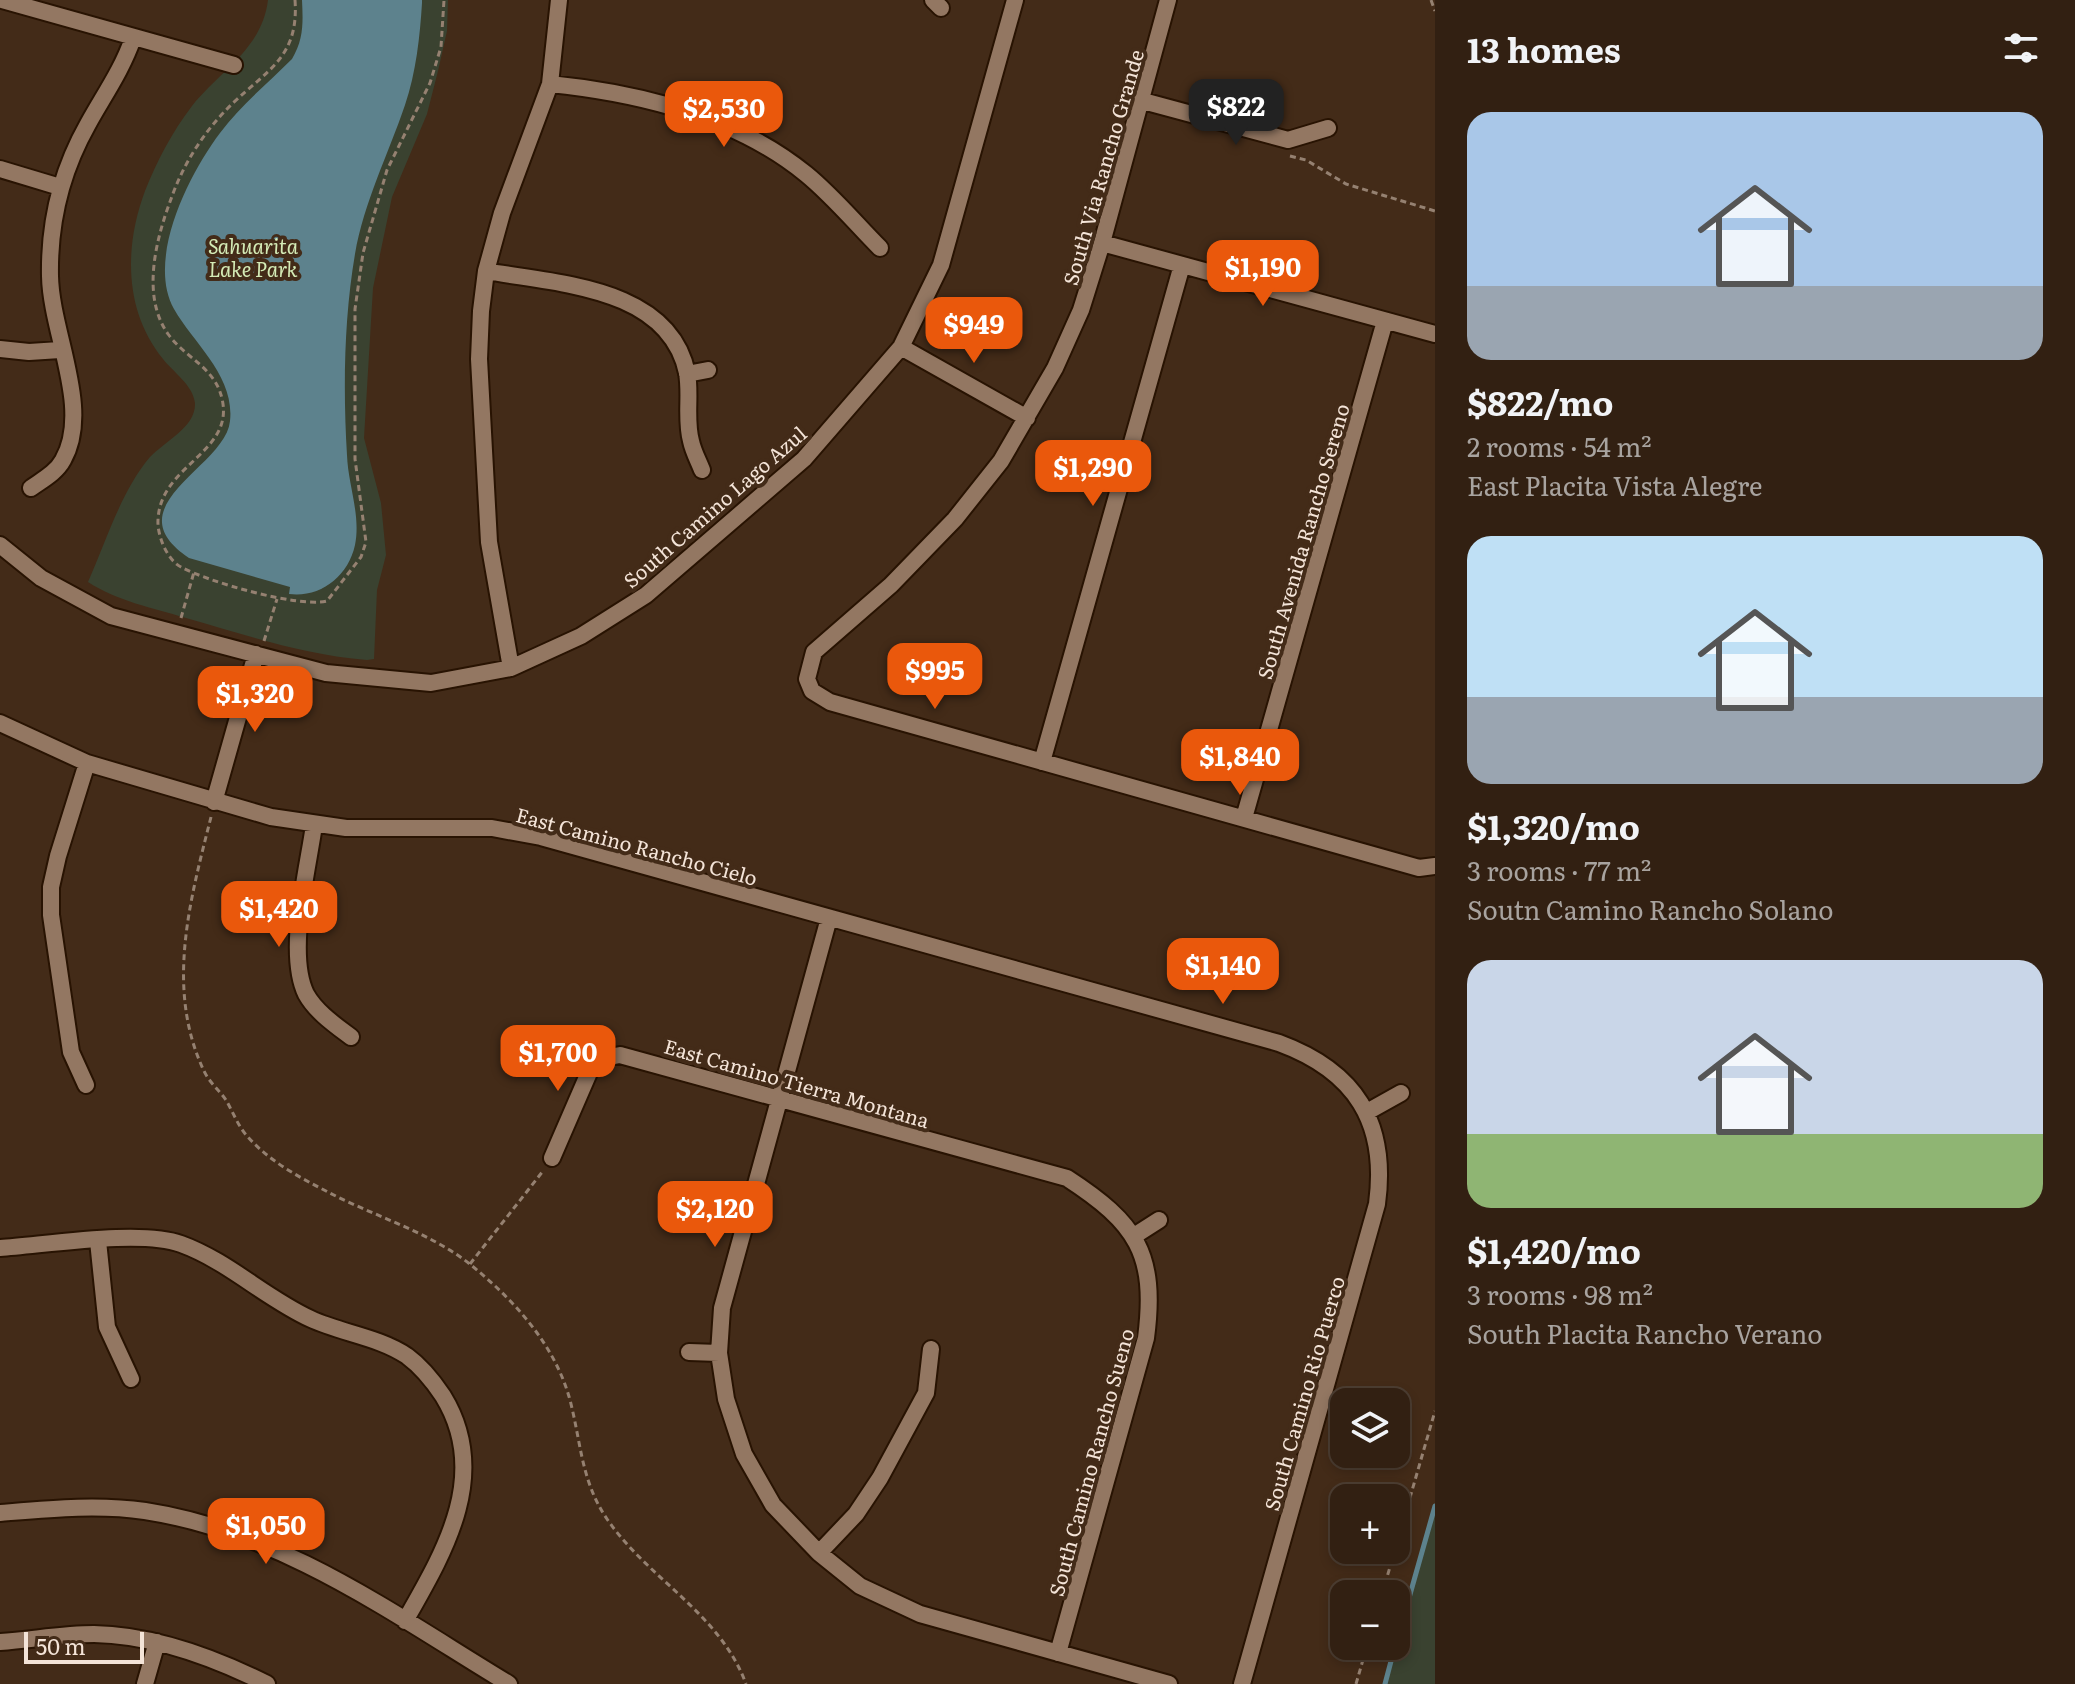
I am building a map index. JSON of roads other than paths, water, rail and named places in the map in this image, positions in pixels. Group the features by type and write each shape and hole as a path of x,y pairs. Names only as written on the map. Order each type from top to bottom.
{"street":[{"path":"2,0 234,65"},
{"path":"511,668 489,542 479,359 486,271 502,213 550,84 559,0"},
{"name":"South Camino Lago Azul","path":"0,545 41,578 111,616 326,673 431,683 511,668 581,636 646,595 804,459 901,347 941,265 1015,0"},
{"name":"South Via Rancho Grande","path":"1042,762 830,702 812,691 807,679 814,652 891,585 955,519 1001,461 1027,418 1081,310 1143,101 1168,0"},
{"path":"31,488 63,461 74,430 73,398 60,350 50,277 52,235 60,187 86,127 123,66 133,38"},
{"path":"550,84 614,91 695,114 752,139 806,174 880,248"},
{"path":"1143,101 1288,140 1328,128"},
{"path":"0,169 60,187"},
{"path":"1102,243 1435,334"},
{"path":"1182,265 1042,762 1419,868 1435,866"},
{"path":"486,271 609,293 648,313 678,345 687,374 690,439 702,470"},
{"name":"South Avenida Rancho Sereno","path":"1244,818 1385,321"},
{"path":"901,347 1027,418"},
{"path":"0,349 29,352 60,350"},
{"path":"687,374 708,370"},
{"path":"214,802 258,655"},
{"name":"East Camino Rancho Cielo","path":"0,723 87,763 214,802 314,825 389,831 492,828 541,837 1031,974 1311,1055 1336,1072 1367,1112"},
{"path":"86,1085 71,1052 51,915 51,887 87,763"},
{"path":"314,825 299,960 306,993 323,1015 351,1037"},
{"path":"829,918 722,1308 719,1353 726,1399 744,1454 773,1505 819,1553 860,1586 920,1614 1169,1684"},
{"name":"East Camino Tierra Montana","path":"552,1158 591,1068 604,1058 620,1055 1067,1178 1108,1204 1134,1236"},
{"path":"1367,1112 1401,1093"},
{"name":"South Camino Rio Puerco","path":"1242,1684 1377,1204 1379,1153 1367,1112"},
{"path":"1134,1236 1159,1220"},
{"name":"South Camino Rancho Sueno","path":"1058,1653 1146,1338 1150,1308 1148,1271 1134,1236"},
{"path":"0,1248 143,1238 177,1242 208,1256 272,1300 314,1321 406,1355 432,1379 454,1414 463,1449 465,1483 455,1521 405,1621"},
{"path":"98,1241 107,1327 131,1379"},
{"path":"819,1553 856,1514 880,1478 926,1393 931,1349"},
{"path":"689,1352 719,1353"},
{"path":"0,1513 72,1507 143,1511 205,1523 251,1538 311,1564 509,1684"},
{"path":"0,1642 94,1634 157,1642 214,1660 267,1684"},
{"path":"145,1684 157,1642"}],"water":[{"name":"Sahuarita Lake Park","path":"302,0 422,0 422,3 409,93 364,216 351,278 345,354 345,405 348,466 356,522 355,545 346,567 331,583 311,593 289,594 290,587 189,558 168,539 162,521 167,504 224,438 230,421 230,405 220,375 174,309 167,289 165,266 175,218 208,150 236,113 296,52 301,37"}],"waterway":[{"path":"1410,1594 1435,1506"},
{"path":"1385,1684 1391,1660"}]}
